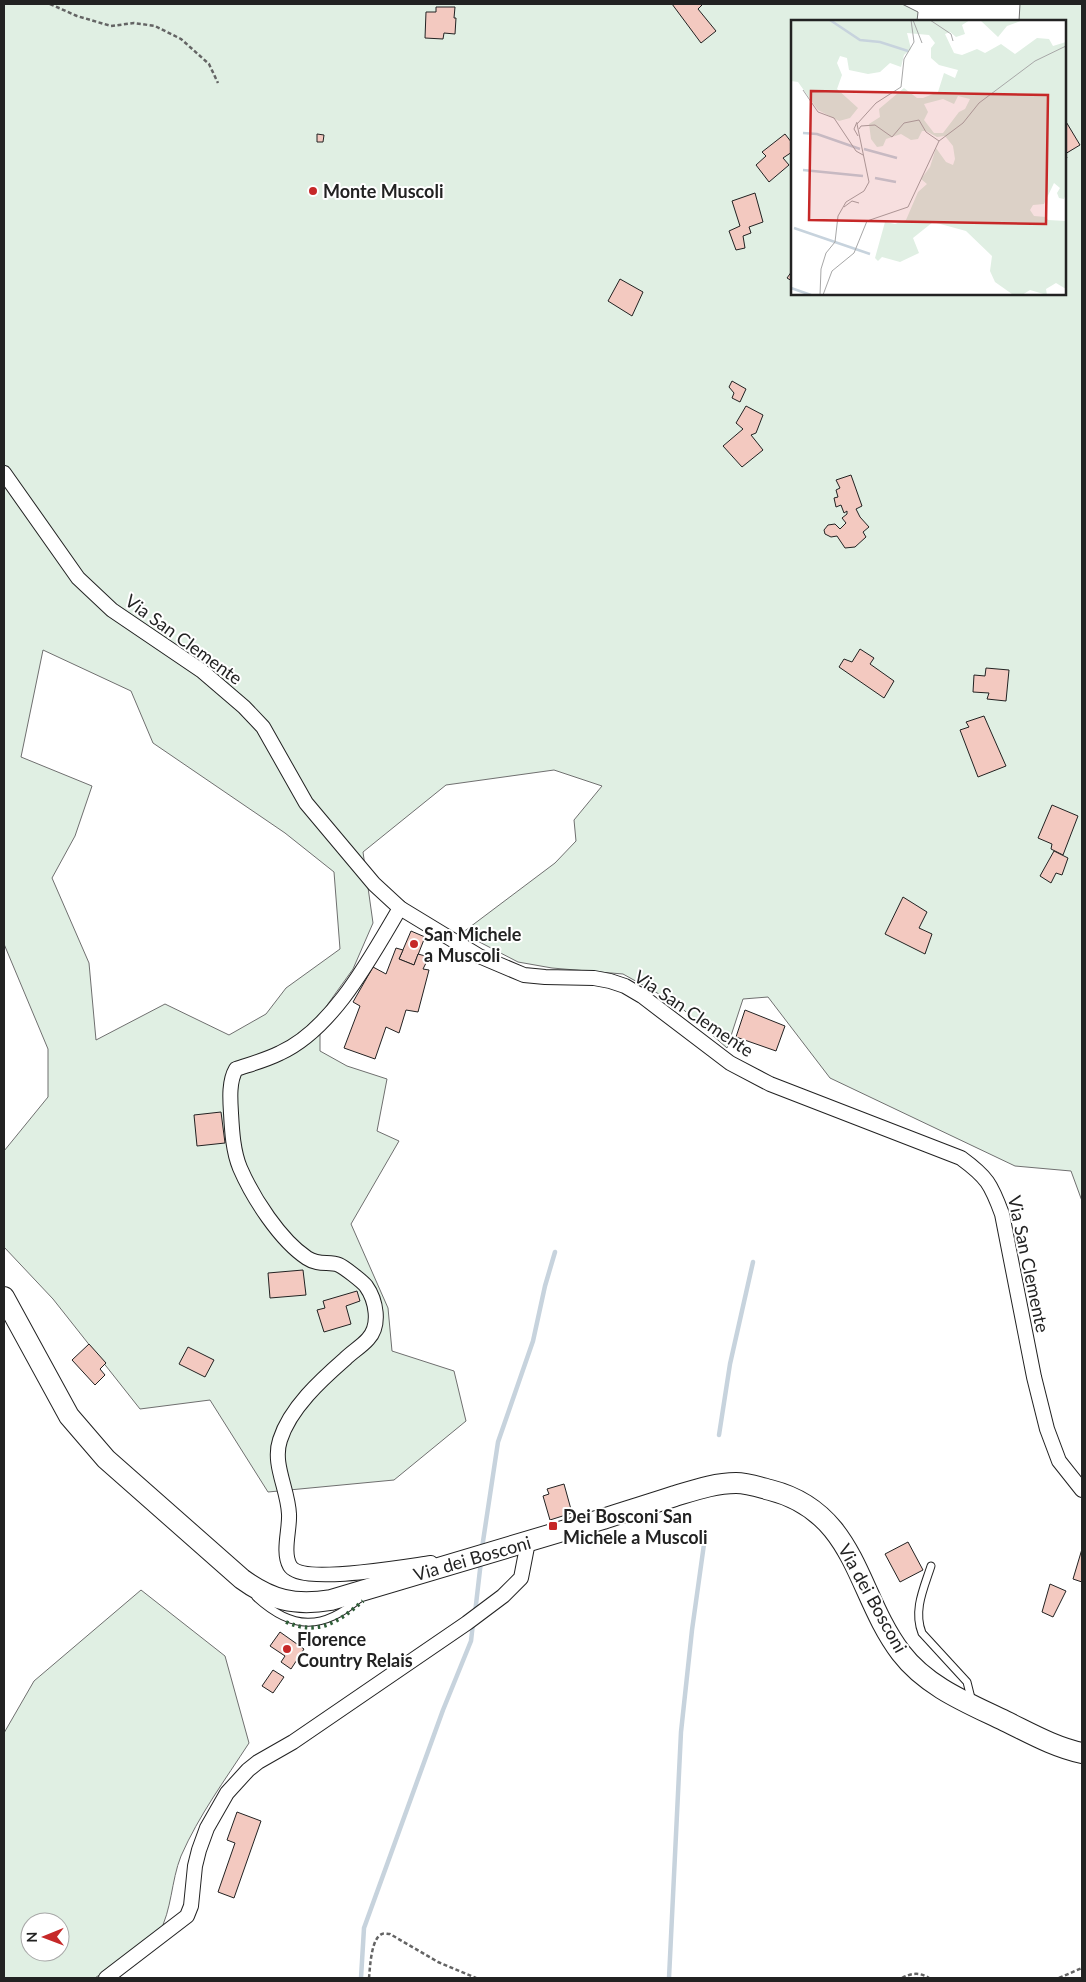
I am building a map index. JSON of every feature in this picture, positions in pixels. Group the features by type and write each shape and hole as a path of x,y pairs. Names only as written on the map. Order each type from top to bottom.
{"main road":[{"name":"Via dei Bosconi","path":"4,1297 69,1416 90,1443 250,1585 273,1598 305,1602 330,1600 528,1542 701,1488 737,1483 782,1493 800,1500 829,1524 843,1542 891,1638 902,1654 926,1677 945,1691 972,1705 1050,1743 1082,1753"}],"street":[{"name":"Via San Clemente","path":"4,473 78,578 112,610 202,670 244,706 262,727 306,803 374,884 400,908 479,956 524,975 594,978 610,980 625,986 642,996 712,1050 750,1074 770,1084 962,1158 981,1172 994,1190 1002,1214 1015,1272 1034,1377 1047,1429 1059,1461 1082,1490"},
{"path":"400,908 365,967 328,1015 297,1043 280,1053 236,1068 232,1077 231,1094 232,1138 240,1167 260,1204 288,1243 308,1259 320,1264 340,1265 365,1284 373,1298 375,1327 368,1339 338,1365 299,1405 279,1441 277,1461 289,1501 290,1522 287,1550 290,1566 296,1571 326,1575 432,1563 453,1564"},
{"path":"106,1978 187,1916 191,1906 195,1866 207,1828 227,1793 248,1770 293,1742 467,1624 503,1596 521,1578 528,1542"}],"lane":[{"path":"931,1566 919,1603 919,1624 926,1638 967,1682 970,1688 972,1705"}],"path":[{"path":"50,4 77,16 111,26 134,23 156,26 181,39 209,64 218,83"},
{"path":"369,1978 372,1953 377,1938 381,1934 390,1934 438,1962 476,1978"},
{"path":"1059,1978 1082,1968"},
{"path":"902,1978 909,1974 918,1973 929,1978"}],"green space":[{"path":"4,4 902,4 918,12 917,20 791,20 791,295 1066,295 1066,20 1019,20 1020,4 1082,4 1082,1201 1071,1171 1015,1166 830,1078 768,997 743,999 727,1048 677,1004 623,974 552,968 518,962 462,933 555,863 576,841 574,820 602,786 554,770 446,785 363,852 373,923 353,969 320,1015 320,1051 347,1066 387,1079 377,1131 399,1141 351,1224 388,1308 392,1351 454,1371 466,1421 394,1480 268,1492 210,1400 140,1409 53,1299 4,1247 4,1151 48,1097 48,1049 4,944","holes":["43,650 131,691 153,743 285,833 334,872 340,949 286,988 266,1014 229,1035 165,1004 96,1040 89,963 52,878 75,836 92,786 21,757"]},
{"path":"141,1590 225,1656 249,1743 188,1841 178,1866 167,1915 159,1933 95,1978 4,1978 4,1733 34,1681"}],"building":[{"path":"672,4 703,4 698,9 716,31 701,43"},
{"path":"436,7 455,7 455,34 444,33 443,39 425,38 426,12 436,12"},
{"path":"1066,122 1080,145 1066,153"},
{"path":"317,134 324,135 323,142 317,142"},
{"path":"785,134 791,142 791,153 783,158 789,165 769,182 756,165 766,156 762,152"},
{"path":"755,193 763,222 749,227 751,233 743,236 745,248 736,250 729,231 740,226 732,201"},
{"path":"791,272 791,280 787,278"},
{"path":"620,279 643,292 632,316 608,301"},
{"path":"732,381 746,389 740,402 732,398 734,393 729,387"},
{"path":"746,406 763,415 756,433 751,435 763,450 742,467 723,446 743,429 736,423"},
{"path":"851,475 862,506 856,509 869,527 863,532 866,537 855,547 845,548 837,536 831,537 825,534 824,530 828,525 835,524 840,529 846,523 842,518 847,514 847,511 844,513 841,505 836,507 834,498 838,497 836,490 840,488 836,480"},
{"path":"860,649 874,658 870,664 894,681 884,698 839,667 844,659 852,662"},
{"path":"986,668 1009,670 1006,701 987,699 989,693 973,692 974,675 985,676"},
{"path":"984,716 1006,766 978,777 960,730 969,727 966,722"},
{"path":"1052,805 1078,816 1063,855 1051,849 1052,844 1038,838"},
{"path":"1054,851 1068,858 1062,875 1056,873 1051,883 1040,876"},
{"path":"903,897 927,912 919,928 932,934 925,954 885,934"},
{"name":"San Michele a Muscoli","path":"411,931 425,937 414,965 399,959"},
{"path":"396,948 403,950 399,959 414,965 418,954 429,957 423,969 429,970 418,1012 406,1010 399,1033 386,1027 375,1059 344,1048 360,1006 353,1002 373,967 386,974"},
{"path":"745,1010 785,1026 776,1051 736,1037"},
{"path":"221,1112 225,1143 197,1146 194,1115"},
{"path":"303,1270 306,1295 270,1298 268,1273"},
{"path":"357,1291 360,1301 346,1306 351,1324 324,1332 317,1310 325,1308 323,1301"},
{"path":"89,1344 106,1363 100,1369 105,1375 95,1385 72,1360"},
{"path":"188,1347 214,1360 205,1377 179,1364"},
{"path":"564,1484 572,1513 550,1520 543,1496 549,1494 547,1489"},
{"path":"908,1542 923,1570 900,1582 885,1554"},
{"path":"1082,1549 1082,1582 1073,1579"},
{"path":"1050,1584 1066,1591 1053,1617 1042,1612"},
{"path":"280,1632 304,1649 291,1669 281,1662 285,1656 270,1646"},
{"path":"273,1670 284,1677 273,1693 262,1686"},
{"path":"237,1812 261,1821 234,1898 218,1892 235,1843 227,1840"}],"waterway":[{"path":"482,1548 498,1442 533,1341 545,1286 555,1252"},
{"path":"719,1435 730,1364 753,1262"},
{"path":"669,1978 681,1732 692,1630 705,1537"},
{"path":"475,1613 481,1561"},
{"path":"361,1978 364,1928 443,1710 471,1641 473,1623"}],"hedge":[{"path":"286,1622 308,1628 328,1625 363,1601"}],"place":[{"name":"Monte Muscoli","path":"313,191"},
{"name":"San Michele a Muscoli","path":"414,944"},
{"name":"Dei Bosconi San Michele a Muscoli","path":"553,1526"},
{"name":"Florence Country Relais","path":"287,1649"}]}
